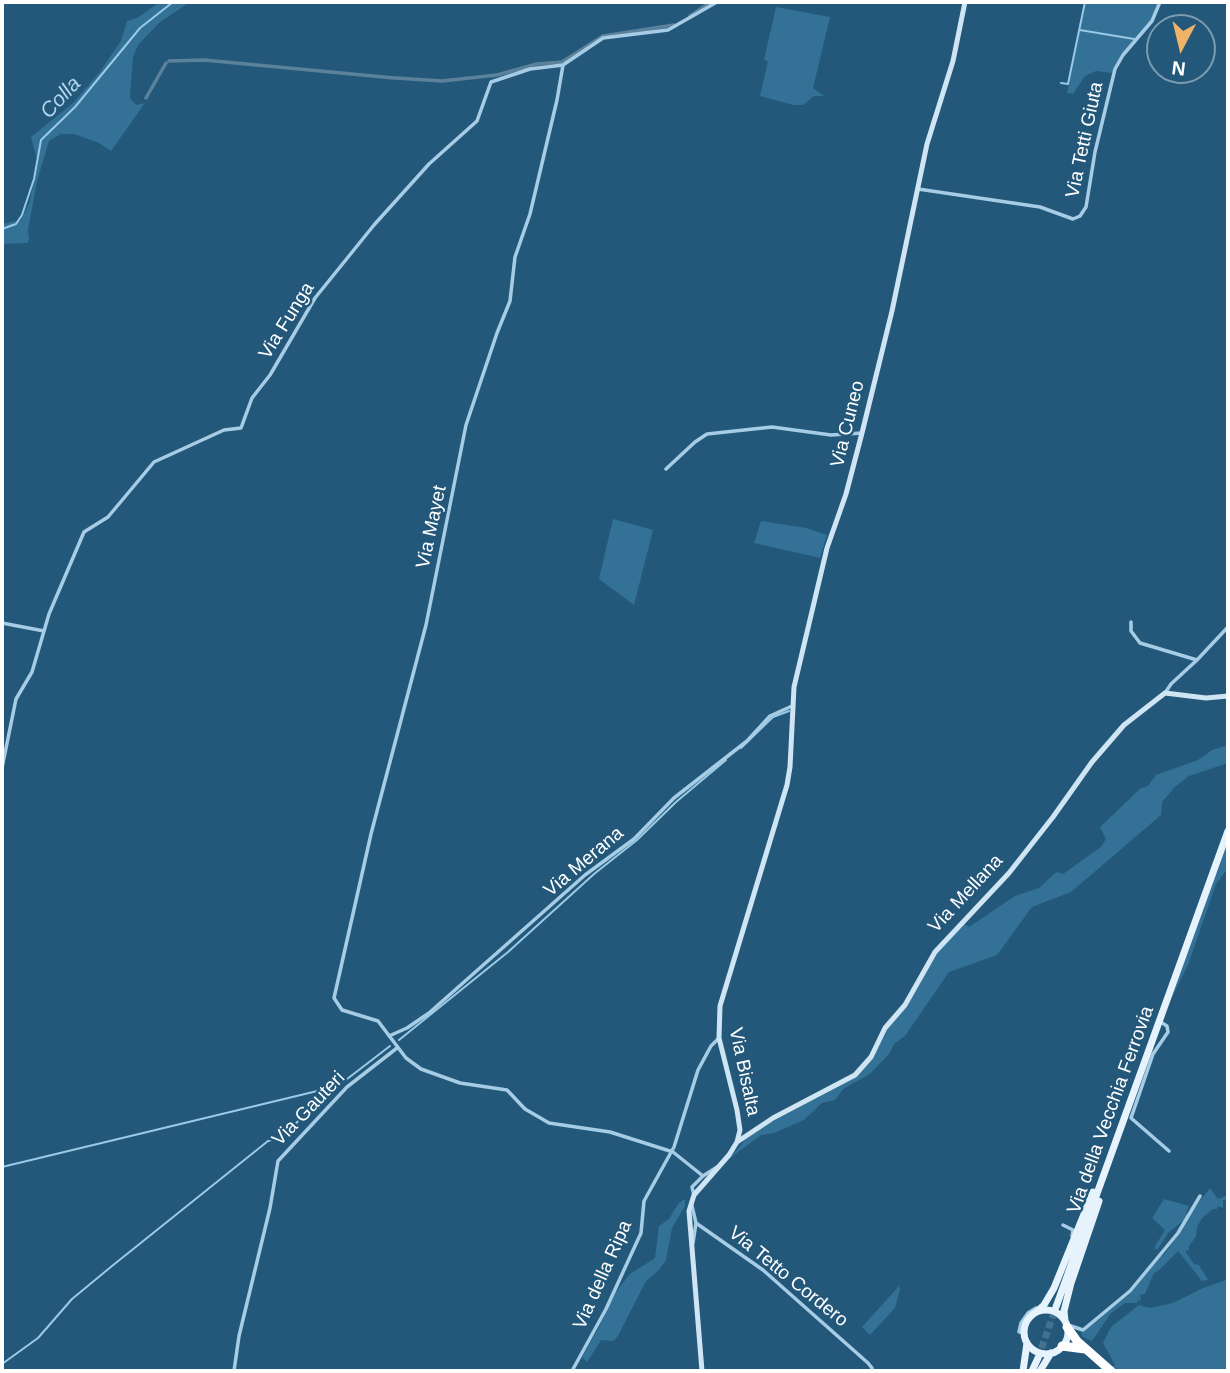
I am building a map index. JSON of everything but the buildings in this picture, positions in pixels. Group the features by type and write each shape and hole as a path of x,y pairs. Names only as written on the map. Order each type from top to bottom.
{"highway":[{"path":"1066,1324 1077,1341 1111,1371"},
{"path":"1062,1346 1092,1353"}],"main road":[{"name":"Via della Vecchia Ferrovia","path":"1056,1307 1228,831"},
{"path":"1023,1371 1027,1342 1024,1332 1028,1320 1044,1305 1054,1288 1085,1211 1105,1173"},
{"path":"1040,1371 1051,1353 1062,1346 1067,1337 1068,1296 1098,1206 1105,1173"},
{"path":"1035,1313 1051,1311 1066,1324"},
{"path":"1027,1342 1037,1352 1051,1353"},
{"path":"1032,1371 1038,1357"}],"street":[{"name":"Via Funga","path":"2,768 15,704 36,663 64,574 84,532 108,517 154,462 225,430 241,428 252,398 270,375 315,298 374,225 429,164 477,121 491,82 530,69 563,65 603,38 668,30 717,2"},
{"name":"Via Cuneo","path":"766,853 789,775 794,687 827,548 846,494 862,433 892,311 929,135 955,53 965,2"},
{"name":"Via Tetti Giuta","path":"918,189 1040,207 1073,219 1080,216 1086,207 1095,152 1115,69 1123,55 1152,21 1160,2"},
{"name":"Via Mayet","path":"390,1036 378,1021 342,1010 334,998 370,834 426,625 466,425 510,302 515,257 530,214 563,65"},
{"path":"666,469 707,434 772,427 831,435 862,433"},
{"path":"1131,622 1130,631 1140,643 1197,660"},
{"path":"2,623 44,631"},
{"path":"1228,627 1171,684 1166,693 1206,698 1228,696"},
{"name":"Via Mellana","path":"737,1142 773,1118 855,1075 871,1057 885,1028 905,1005 941,944 1009,873 1118,731 1166,693"},
{"name":"Via Merana","path":"390,1036 429,1013 591,871 634,839 674,798 747,741 770,716 792,706"},
{"name":"Via Bisalta","path":"702,1371 691,1203 694,1195 737,1142 740,1130 739,1116 719,1038 720,1006 766,853"},
{"path":"1159,1021 1167,1026 1168,1032 1151,1058 1131,1118 1169,1151"},
{"path":"390,1036 411,1062 430,1073 460,1083 507,1090 525,1109 549,1123 610,1132 671,1152 703,1176"},
{"name":"Via della Ripa","path":"572,1371 606,1309 641,1233 644,1201 671,1152 698,1070 711,1046 719,1038"},
{"name":"Via Gauteri","path":"234,1371 239,1336 270,1208 278,1161 347,1087 397,1048"},
{"path":"694,1195 692,1188 703,1176 719,1166"},
{"path":"1066,1324 1083,1330 1130,1291 1178,1233 1200,1196"},
{"path":"691,1203 696,1223 693,1245"},
{"name":"Via Tetto Cordero","path":"696,1223 773,1279 868,1363 871,1371"},
{"path":"1024,1332 1019,1332 1021,1323 1028,1313 1045,1299 1073,1236 1073,1230 1063,1225"}],"shaded area":[{"path":"160,2 190,2 160,22 138,45 133,57 130,98 136,105 145,103 111,151 99,143 74,134 61,134 49,141 37,181 28,230 29,240 27,243 2,244 2,224 21,220 29,204 38,163 31,137 73,103 99,73 121,41 127,21 137,18"},
{"path":"1086,2 1159,2 1153,14 1146,14 1146,26 1135,39 1080,29"},
{"path":"776,7 830,17 813,88 824,96 814,96 803,105 760,96 768,61 764,60"},
{"path":"1080,30 1134,40 1112,73 1096,71 1085,76 1073,94 1067,93"},
{"path":"613,519 653,530 634,605 599,579"},
{"path":"761,521 806,528 827,535 820,558 754,543"},
{"path":"1228,745 1228,763 1189,776 1175,787 1162,802 1161,815 1071,892 1032,907 997,955 949,972 905,1036 894,1044 889,1054 870,1074 843,1089 835,1100 822,1103 804,1120 774,1133 761,1135 729,1159 745,1140 764,1126 859,1074 886,1029 908,1005 933,958 965,924 969,927 1015,896 1039,888 1057,872 1063,874 1101,847 1106,839 1100,827 1141,788 1148,786 1156,775 1198,760 1212,750"},
{"path":"1228,840 1228,868 1216,884 1188,965 1170,1001"},
{"path":"1210,1188 1218,1199 1228,1195 1228,1201 1223,1200 1223,1208 1218,1206 1202,1218 1196,1237 1189,1250 1185,1251 1194,1264 1199,1265 1208,1280 1202,1281 1178,1251 1154,1273 1145,1294 1140,1295 1141,1301 1125,1303 1111,1313 1092,1341 1083,1337 1081,1333 1130,1294 1183,1229 1186,1222 1183,1221 1169,1232 1157,1250 1154,1248 1165,1230 1152,1218 1164,1199 1189,1206 1186,1214 1189,1215"},
{"path":"685,1199 685,1206 672,1228 666,1260 646,1281 618,1336 613,1341 601,1340 587,1362 582,1357 615,1293 630,1274 655,1258 659,1226 669,1219 678,1204"},
{"path":"1228,1276 1228,1371 1104,1371 1115,1365 1103,1343 1111,1327 1139,1305 1150,1308 1173,1303 1226,1280"},
{"path":"899,1286 895,1308 870,1335 862,1327"}],"waterway":[{"name":"Colla","path":"2,229 16,224 22,215 34,179 41,140 75,107 140,28 173,2"},
{"path":"690,16 711,2"},
{"path":"1061,83 1068,84 1085,2"},
{"path":"396,78 442,81 497,75 537,64 562,62 603,36 674,25"},
{"path":"1080,30 1134,39"},
{"path":"169,61 204,60 394,78"},
{"path":"146,98 166,63"},
{"path":"741,748 773,717 789,711"},
{"path":"399,1040 508,952 726,760"},
{"path":"2,1364 38,1338 72,1299 112,1266 268,1141 283,1137 301,1118 324,1103 338,1086 390,1046"},
{"path":"2,1167 338,1086"}],"tunnel":[{"path":"1038,1358 1056,1307"}]}
